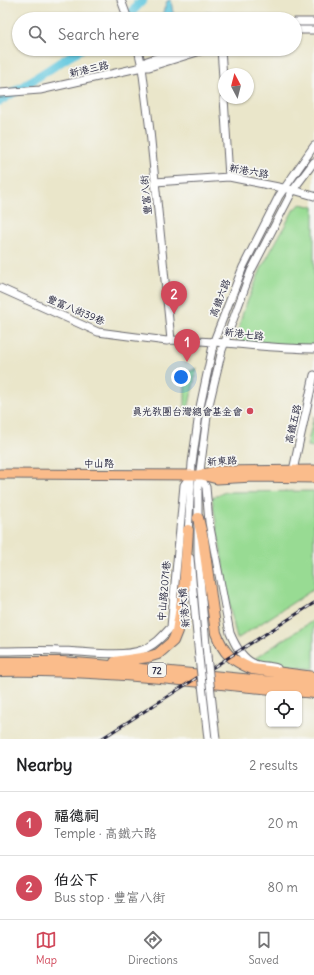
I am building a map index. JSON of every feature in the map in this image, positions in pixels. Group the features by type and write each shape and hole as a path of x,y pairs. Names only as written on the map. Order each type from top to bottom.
{"highway":[{"path":"198,518 203,539 216,633 224,651 232,658 252,669 314,677"},
{"path":"100,665 158,654 174,641 184,590 188,530"},
{"name":"72","path":"0,662 62,662 314,686"},
{"name":"72","path":"0,671 62,671 106,674 314,693"}],"main road":[{"name":"新東路","path":"292,474 314,470"},
{"name":"新東路","path":"195,475 216,471 292,474 314,478"},
{"name":"中山路","path":"0,474 195,475"}],"street":[{"path":"122,2 126,12"},
{"path":"302,22 314,22"},
{"path":"302,30 314,30"},
{"name":"豐富八街","path":"140,56 155,182 171,340"},
{"name":"新港三路","path":"142,67 147,61 162,56"},
{"name":"新港三路","path":"0,93 40,90 142,67 149,67 184,56"},
{"path":"221,56 222,68"},
{"path":"224,104 229,177"},
{"name":"高鐵六路","path":"195,475 200,407 214,341 243,267 284,188 314,146"},
{"name":"高鐵六路","path":"195,475 208,409 225,342 251,271 293,190 314,162"},
{"name":"新港六路","path":"155,182 229,177 293,190 314,196"},
{"name":"豐富八街39巷","path":"0,288 98,332 167,341 171,340"},
{"name":"新港七路","path":"171,340 214,341 285,349 314,349"},
{"name":"高鐵五路","path":"292,474 314,375"},
{"path":"195,475 206,487 209,522 224,603 232,640 235,646 245,658 254,664 314,672"},
{"name":"新港大橋","path":"195,475 198,518 198,556 216,739"},
{"name":"新港大橋","path":"195,475 188,530 208,739"},
{"name":"中山路2071巷","path":"0,651 59,651 116,654 141,651 155,644 162,638 171,627 176,597 177,552 184,485 195,475"},
{"path":"213,602 224,603"}],"green space":[{"path":"301,204 314,207 314,345 312,347 250,343 236,340 243,312 261,269 294,209"},
{"path":"197,368 188,410 185,411 185,374"},
{"path":"314,416 314,447 307,446"},
{"path":"314,491 314,589 237,639 230,608 212,498 225,492"},
{"path":"314,620 314,669 275,665 254,659"}],"water":[{"path":"171,0 173,12 163,12 167,1"}],"waterway":[{"path":"134,0 134,9"},
{"path":"132,12 143,0"},
{"path":"0,101 70,56"}],"railway":[{"path":"101,739 314,603"}],"place":[{"name":"伯公下","path":"174,314"},
{"name":"福德祠","path":"187,362"},
{"name":"真光教團台灣總會基金會","path":"250,411"}]}
